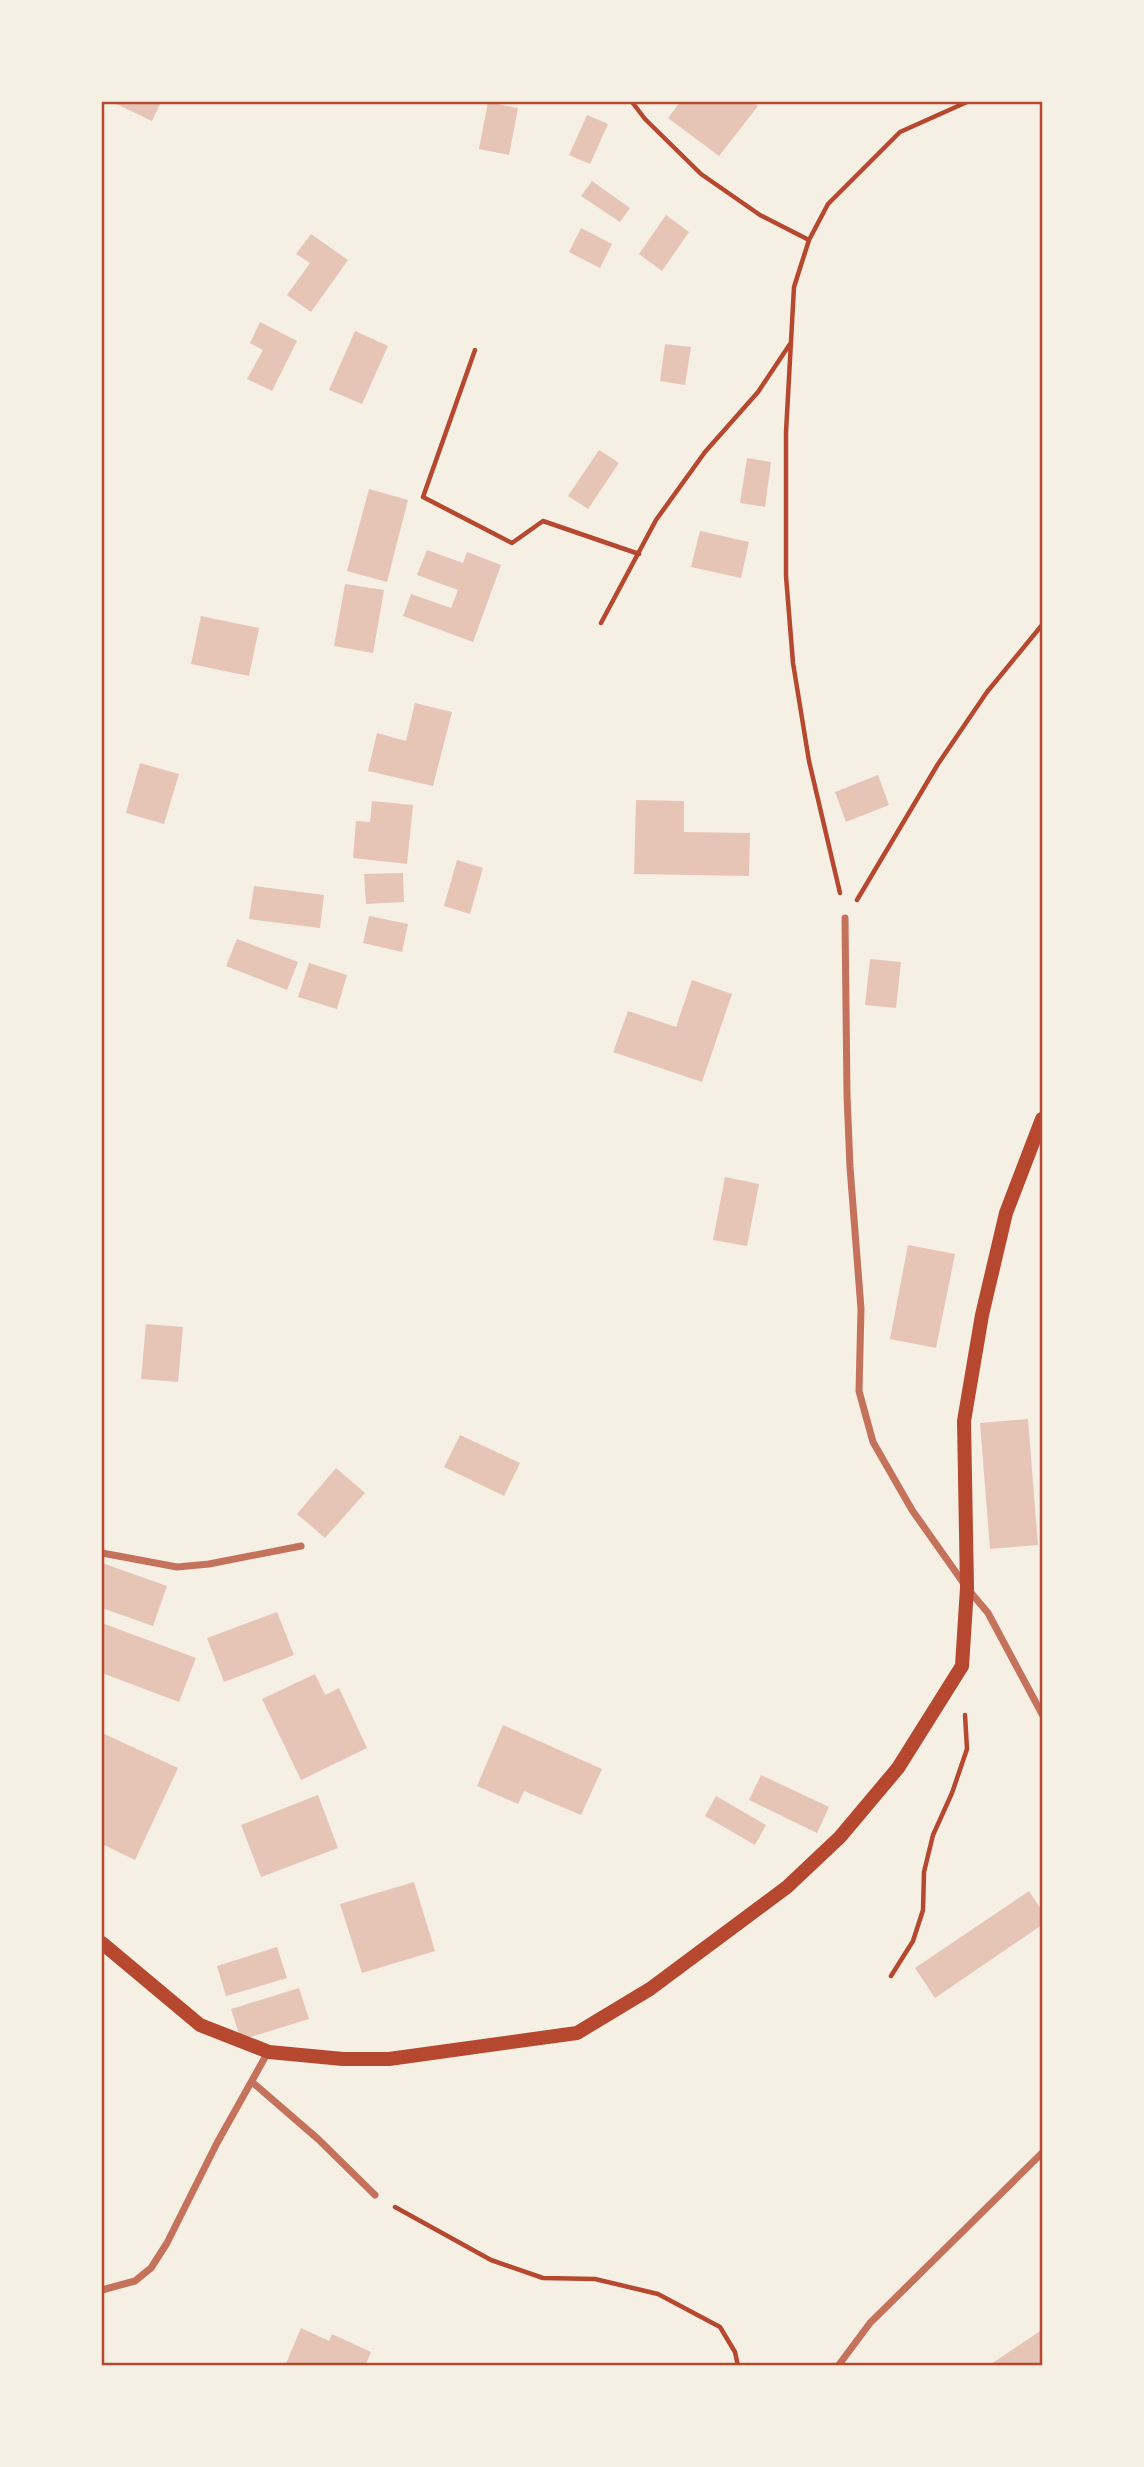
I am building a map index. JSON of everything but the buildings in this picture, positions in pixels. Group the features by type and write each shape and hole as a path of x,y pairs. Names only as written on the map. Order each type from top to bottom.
{"main road":[{"path":"102,1943 200,2025 269,2052 344,2059 389,2059 577,2034 661,1981 787,1887 839,1837 898,1768 962,1666 967,1588 964,1421 982,1315 1006,1213 1042,1119"}],"street":[{"path":"845,918 847,1095 861,1310 859,1391 873,1442 912,1510 988,1613 1042,1714"},
{"path":"102,1553 177,1567 209,1564 300,1546"},
{"path":"102,2290 135,2281 151,2268 269,2052"},
{"path":"252,2082 318,2139 375,2195"},
{"path":"838,2365 870,2323 1042,2152"}],"path":[{"path":"632,102 645,119 701,174 760,215 809,240"},
{"path":"845,918 809,761 793,663 786,576 786,432 794,287 809,240 828,204 900,132 967,102"},
{"path":"601,623 656,520 705,452 758,392 791,343"},
{"path":"475,350 423,497 512,543 543,522 639,554"},
{"path":"845,918 938,764 987,692 1042,625"},
{"path":"891,1976 913,1941 923,1910 924,1872 933,1835 952,1793 967,1749 962,1666"},
{"path":"375,2195 491,2260 543,2278 595,2279 659,2294 720,2327 735,2352 738,2365"}]}
